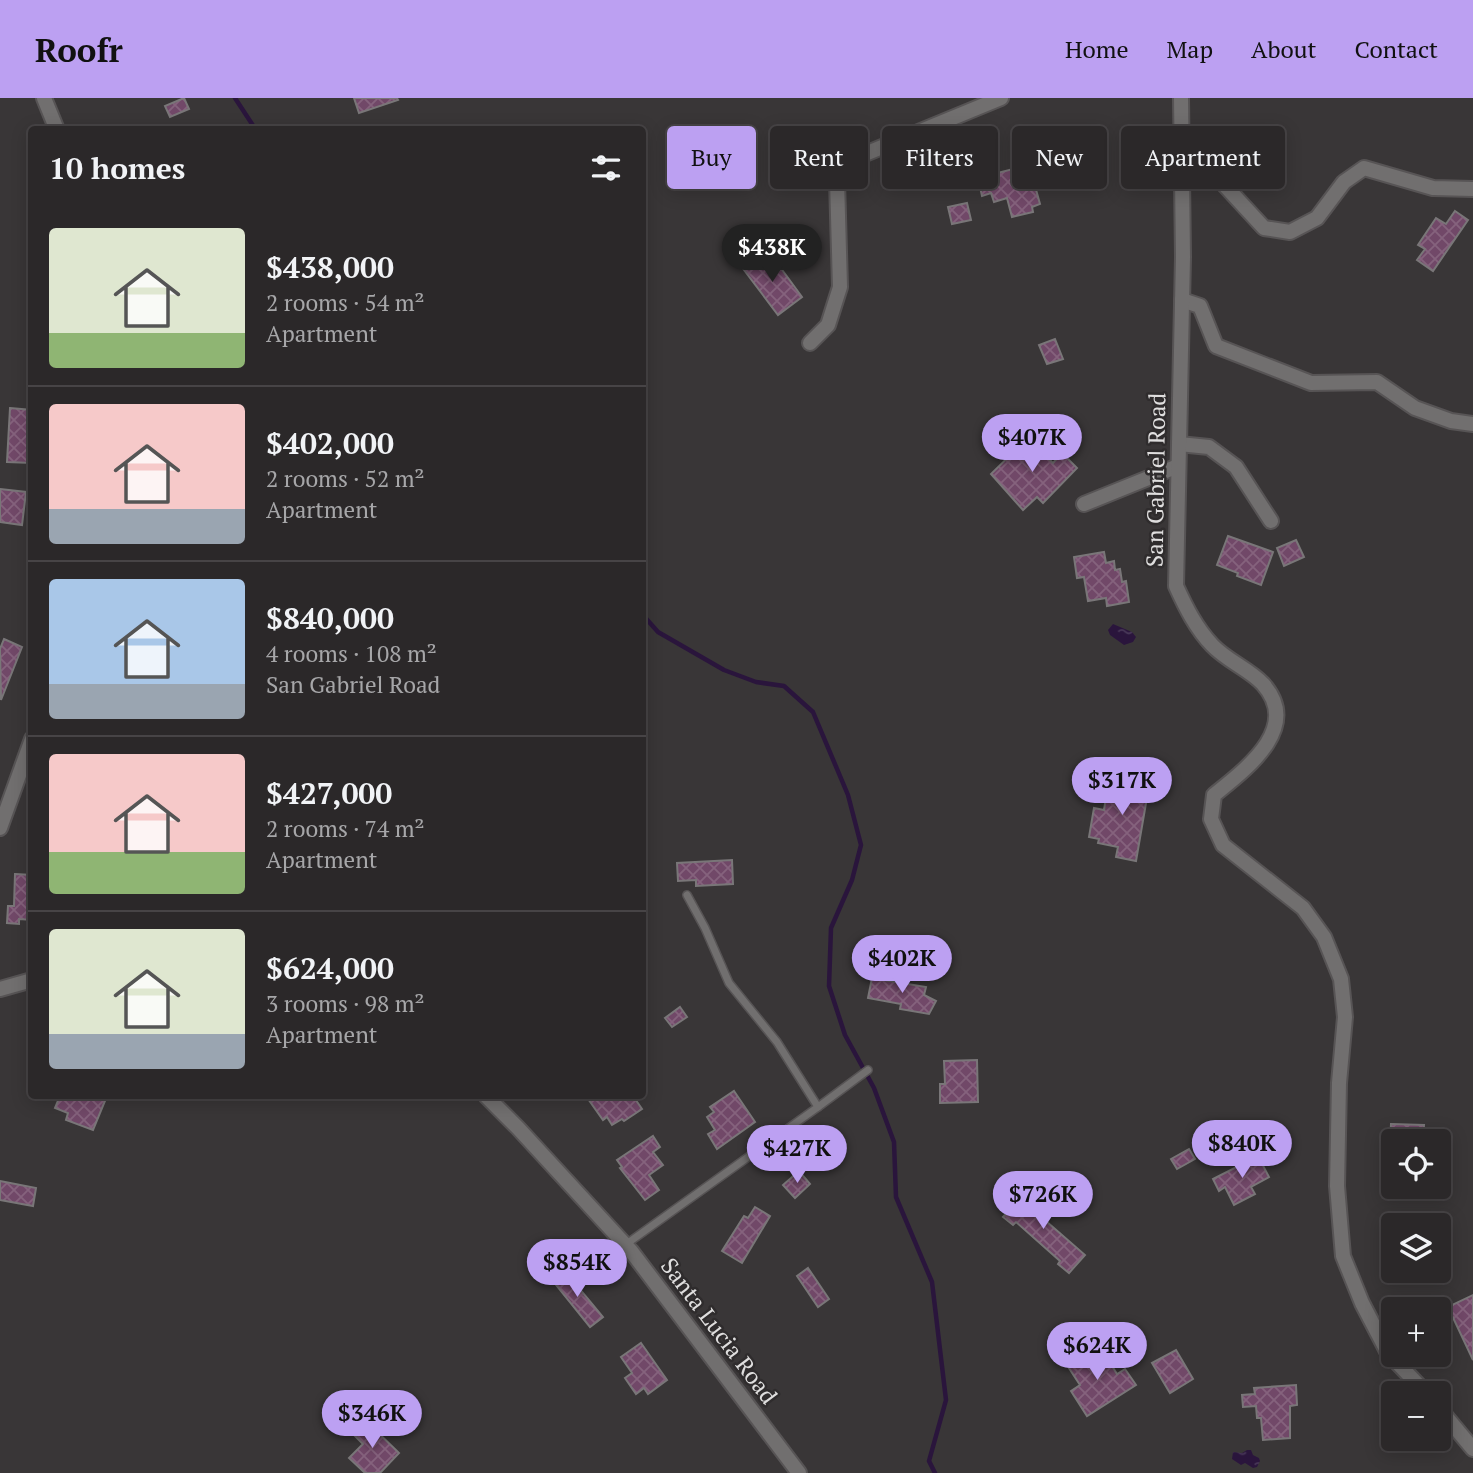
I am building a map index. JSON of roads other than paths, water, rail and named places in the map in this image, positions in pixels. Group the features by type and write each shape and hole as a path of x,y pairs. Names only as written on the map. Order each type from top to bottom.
{"street":[{"path":"44,98 55,126"},
{"path":"810,343 828,325 840,287 837,180 848,161 1001,98"},
{"name":"San Gabriel Road","path":"1181,98 1182,126"},
{"path":"1228,189 1264,228 1290,232 1317,218 1344,182 1364,168 1433,188 1473,189"},
{"name":"San Gabriel Road","path":"1182,189 1177,586 1192,619 1214,647 1263,684 1277,709 1272,737 1247,768 1214,795 1211,819 1223,845 1303,908 1324,937 1341,979 1345,1017 1339,1083 1337,1186 1343,1256 1362,1303 1388,1353 1415,1381"},
{"path":"1182,300 1200,306 1216,346 1311,383 1377,382 1415,408 1451,421 1473,424"},
{"path":"1179,444 1209,447 1236,467 1271,521"},
{"path":"1084,504 1178,466"},
{"path":"0,828 28,749"},
{"path":"0,989 28,981"},
{"name":"Santa Lucia Road","path":"489,1099 519,1128 625,1245 799,1473"},
{"path":"1451,1423 1473,1449"}],"lane":[{"path":"687,895 729,983 776,1042 818,1107"},
{"path":"625,1245 868,1070"}],"water":[{"path":"1113,624 1132,632 1136,637 1133,642 1124,645 1110,635 1108,630"},
{"path":"1251,1450 1253,1455 1259,1458 1257,1467 1253,1468 1245,1463 1241,1465 1232,1459 1233,1452 1242,1453"}],"waterway":[{"path":"235,98 253,126"},
{"path":"646,618 658,632 724,670 756,682 784,686 813,712 848,795 861,845 852,880 831,928 829,986 845,1035 874,1088 894,1142 896,1197 932,1282 946,1400 929,1461 935,1473"}]}
